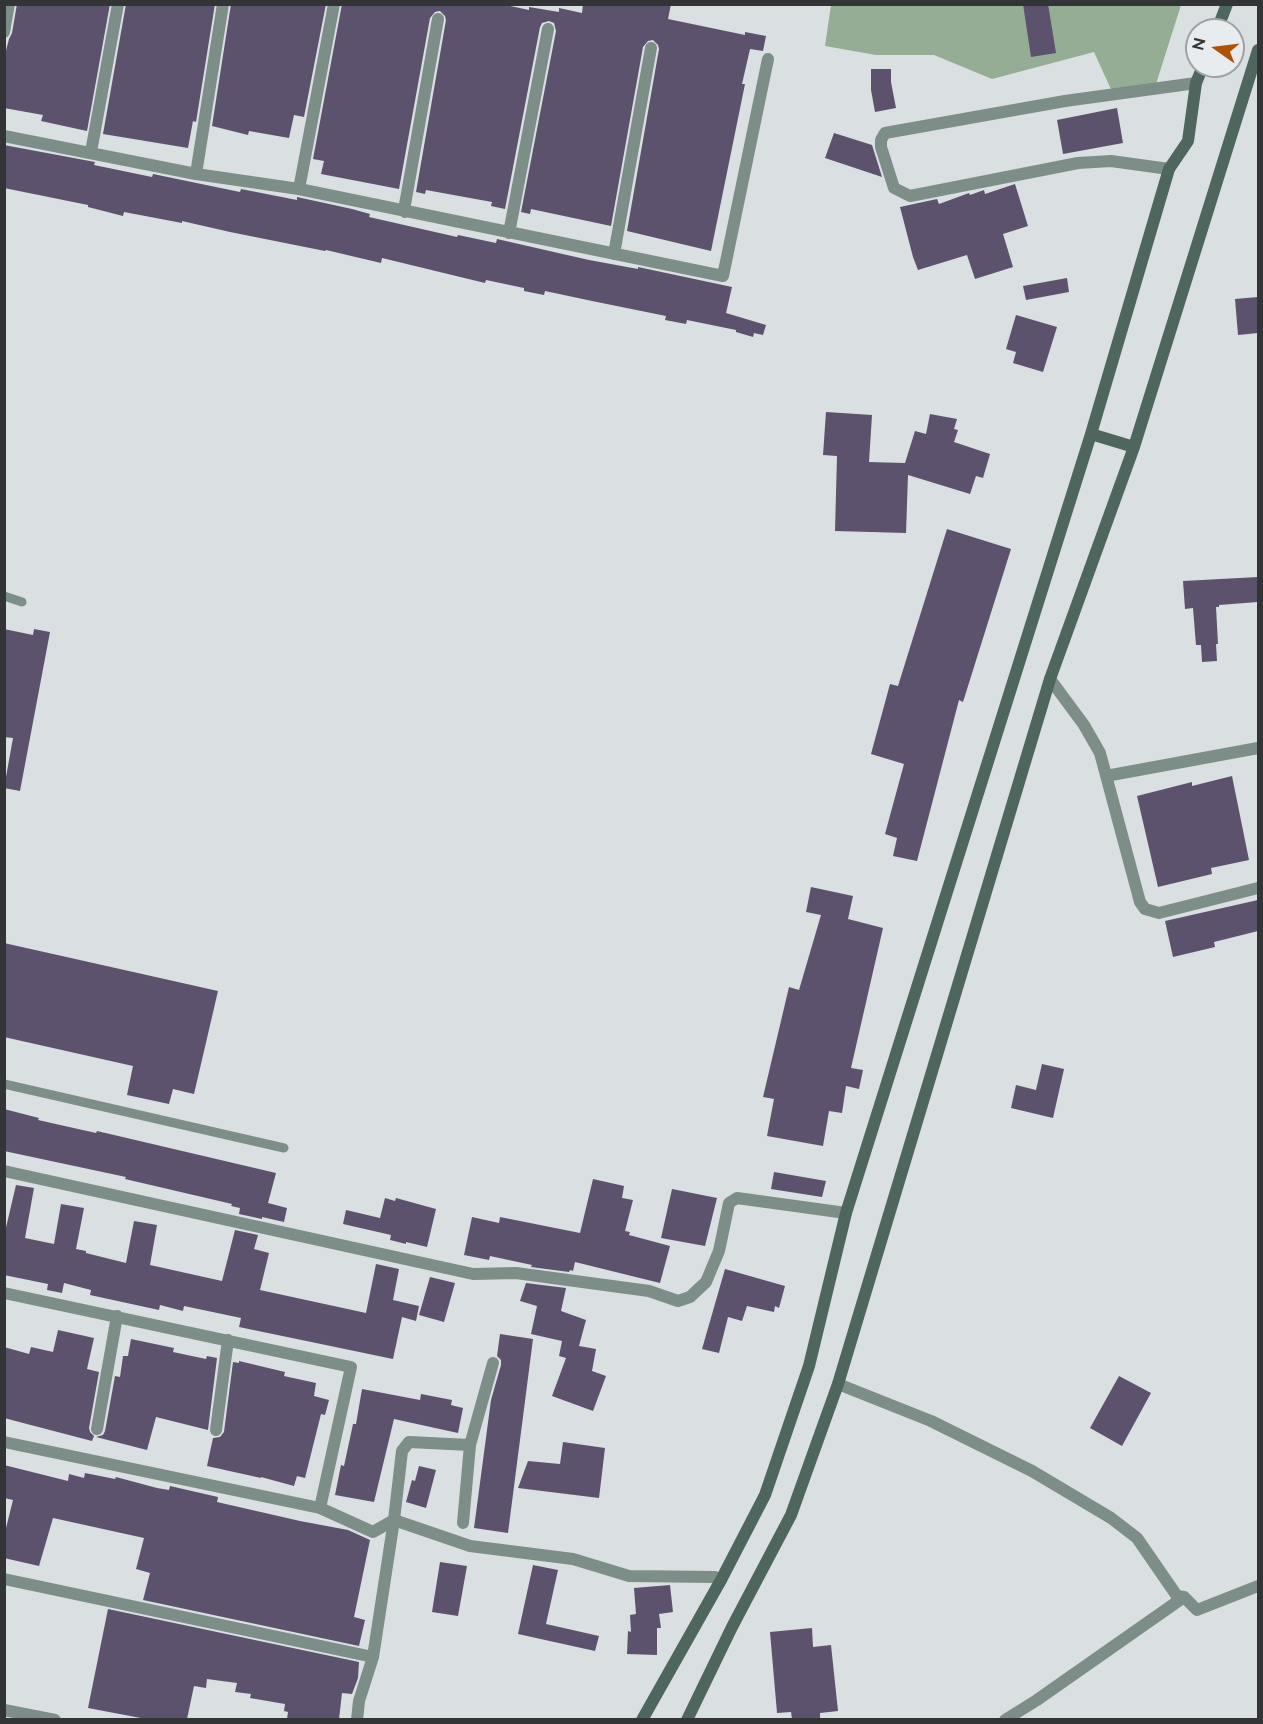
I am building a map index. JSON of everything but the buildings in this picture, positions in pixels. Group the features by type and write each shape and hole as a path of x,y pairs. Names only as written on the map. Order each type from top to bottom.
{"main road":[{"path":"687,1719 732,1626 792,1515 838,1384 1050,679 1134,447 1258,50"},
{"path":"642,1719 721,1580 765,1495 809,1366 846,1213 1091,434 1169,168 1188,141 1198,78"},
{"path":"1091,434 1134,447"}],"street":[{"path":"4,32 9,4"},
{"path":"91,152 118,4"},
{"path":"196,174 223,4"},
{"path":"299,189 334,4"},
{"path":"405,212 438,19"},
{"path":"509,233 548,29"},
{"path":"614,254 651,48"},
{"path":"4,136 196,174 299,189 723,276 768,59"},
{"path":"1169,168 1112,161 1078,163 910,196 894,188 881,147 881,140 885,133 1065,100 1196,83"},
{"path":"1050,679 1084,725 1100,753 1140,902 1145,909 1159,913 1258,888"},
{"path":"1106,776 1258,748"},
{"path":"4,1171 473,1274 527,1274 649,1291 678,1301 690,1297 706,1282 719,1251 729,1203 737,1198 846,1213"},
{"path":"4,1293 351,1367 320,1508"},
{"path":"97,1429 117,1316"},
{"path":"216,1430 228,1340"},
{"path":"463,1523 470,1445 493,1363"},
{"path":"838,1384 951,1431 1032,1471 1111,1518 1137,1538 1177,1596 1185,1597 1197,1610 1258,1586"},
{"path":"4,1442 320,1508 373,1532 394,1520 470,1546 573,1558 629,1576 715,1577 721,1580"},
{"path":"357,1719 359,1701 373,1657 402,1451 409,1442 470,1445"},
{"path":"4,1579 373,1657"},
{"path":"1005,1719 1037,1700 1185,1597"},
{"path":"4,1710 55,1719"}],"lane":[{"path":"4,596 22,602"},
{"path":"4,1084 284,1148"}],"green space":[{"path":"831,5 1181,5 1156,84 1114,96 1094,52 992,79 934,55 876,55 825,46"}]}
